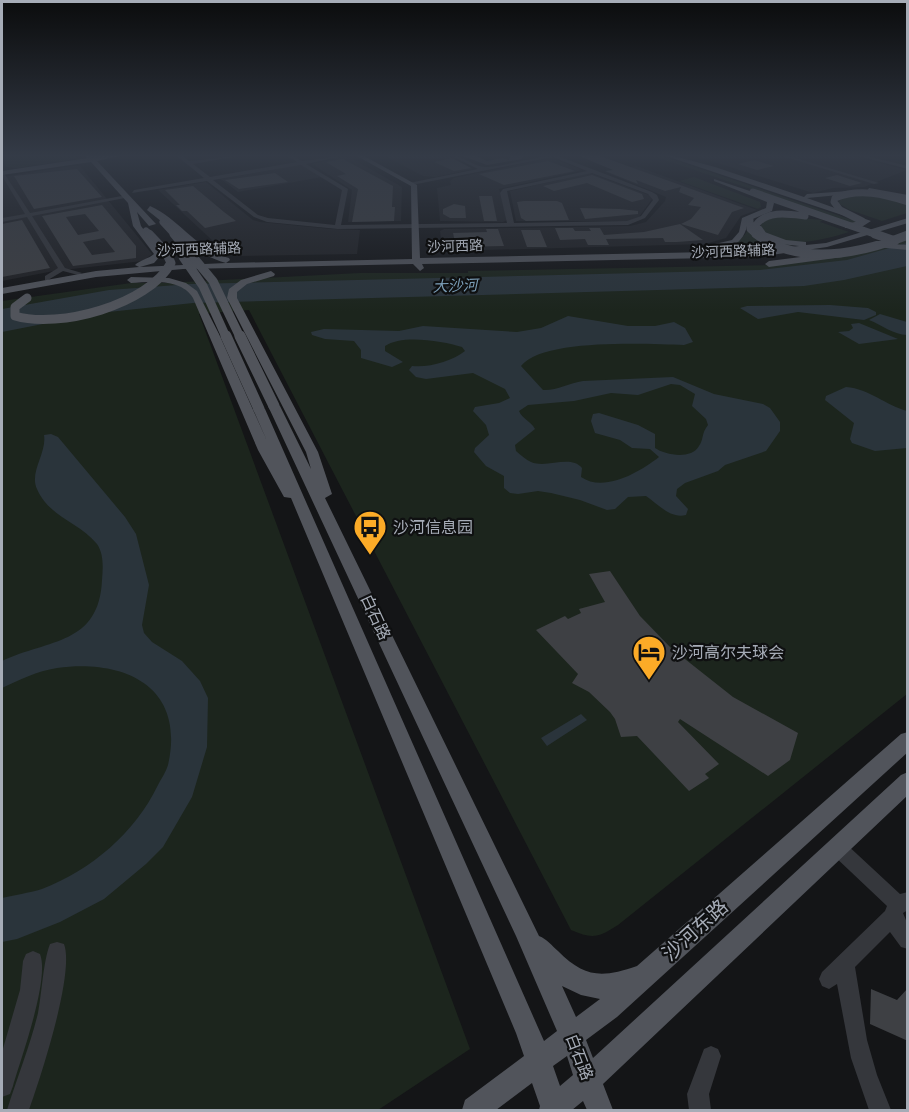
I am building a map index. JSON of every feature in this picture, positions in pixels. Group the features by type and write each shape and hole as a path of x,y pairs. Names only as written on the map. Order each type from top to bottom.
{"main road":[{"path":"131,208 136,226 157,251 167,255 178,255 195,251 197,249 195,245"},
{"name":"白石路","path":"135,208 149,228 183,258 203,286 267,408"},
{"path":"150,208 214,258 235,261"},
{"name":"白石路","path":"150,208 193,254 213,281 267,408 323,528 524,928 573,1036 600,1110"},
{"path":"417,208 420,263"},
{"path":"660,252 707,249 730,243 742,235 745,220 769,208"},
{"path":"774,208 772,211 750,220 748,224 753,232 781,246 818,253 852,253"},
{"path":"788,208 844,226 855,226 867,222 832,208"},
{"path":"798,208 908,247"},
{"path":"823,208 908,236"},
{"path":"838,208 870,224"},
{"path":"809,244 783,242 762,233 757,228 758,221 782,215 812,217 856,228"},
{"name":"沙河西路辅路","path":"555,261 660,252 751,251 809,244 908,215"},
{"path":"40,292 15,307 15,316 42,322 109,306 149,290 165,276 171,262 149,228 134,217"},
{"name":"沙河西路","path":"2,289 96,274 183,266 400,261 420,263 555,261 781,252 837,243 908,220"},
{"name":"沙河西路","path":"2,298 92,281 163,274 370,269 474,259 761,262 826,252 908,228"},
{"name":"沙河西路辅路","path":"761,262 852,253 908,236"},
{"path":"761,262 822,257 877,244 908,247"},
{"path":"375,259 406,255 419,247"},
{"path":"419,247 438,256 474,259"},
{"path":"139,265 155,258 157,251"},
{"name":"沙河西路辅路","path":"2,289 48,278 139,265 235,261 375,259 400,261"},
{"path":"302,260 345,263"},
{"path":"555,261 638,267"},
{"name":"沙河西路辅路","path":"2,298 131,280 370,269"},
{"path":"272,274 241,283 232,291 232,298 312,452 323,528"},
{"path":"131,280 169,281 192,290 279,478 323,528"},
{"path":"203,311 218,307 238,308"},
{"name":"白石路","path":"323,528 540,1062 554,1110"},
{"name":"沙河东路","path":"475,1110 573,1036 648,973 908,741"},
{"path":"554,1110 589,1080 908,781"},
{"path":"524,928 551,962 566,975 582,984 596,988 623,984 648,973"}],"street":[{"path":"24,208 62,269 78,273"},
{"path":"2,220 73,208"},
{"path":"247,208 260,218 338,227 632,222 643,218 650,208"},
{"path":"338,227 342,208"},
{"path":"507,208 511,225"},
{"path":"48,278 62,269"},
{"path":"838,848 900,907 899,931 908,940"},
{"path":"829,979 845,966 861,946 900,907"},
{"path":"18,1110 40,1044 55,984 57,951"},
{"path":"2,1086 30,990 33,961"},
{"path":"845,966 849,1008 860,1055 880,1110"},
{"path":"700,1110 698,1094 711,1056"}],"shaded area":[{"path":"2,208 114,208 152,254 143,261 54,271 2,281"},
{"path":"177,208 238,208 253,220 260,222 360,230 357,254 238,256 227,254"},
{"path":"350,208 401,208 401,221 348,222"},
{"path":"439,208 504,208 507,220 503,222 440,221"},
{"path":"513,208 646,208 639,217 629,221 516,221"},
{"path":"659,208 751,208 757,210 741,216 726,238 705,244 450,251 442,248 440,231 444,229 630,226 646,222"},
{"path":"806,208 816,208 861,223 854,224"},
{"path":"846,208 907,208 907,213 882,221"},
{"path":"776,216 823,220 820,222 849,232 814,241 787,242 775,239 766,233 760,223"},
{"path":"750,226 776,241 793,246 701,252 736,243"},
{"path":"907,239 907,694 618,925 595,936 571,930 249,310 199,314 470,1049 378,1110 2,1110 2,301 131,283 360,273 468,273 468,271 780,265 852,255"}],"water":[{"name":"大沙河","path":"907,243 907,266 804,286 193,303 99,313 2,332 2,309 109,290 191,284 760,270 847,260"},
{"path":"830,305 868,308 876,312 876,315 864,320 798,312 758,319 740,308 747,306"},
{"path":"880,314 907,322 907,335 893,332 869,320"},
{"path":"568,316 628,326 655,326 674,322 685,328 693,342 684,345 623,344 573,347 533,357 521,366 543,390 583,381 673,377 714,394 763,404 770,408 780,422 780,431 766,451 725,465 718,471 685,483 677,489 676,496 688,509 686,515 669,513 646,496 628,497 615,509 607,510 551,493 538,491 510,493 504,488 504,476 486,466 474,452 475,448 489,435 486,425 473,411 475,407 499,403 510,398 505,389 473,373 426,379 416,377 409,370 412,366 433,365 454,358 465,351 462,347 412,339 392,342 385,346 385,351 403,362 392,367 361,358 361,350 354,341 325,339 312,335 311,332 324,329 399,331 423,326 517,332 541,328","holes":["671,384 680,385 695,394 692,406 706,419 708,425 699,446 690,453 678,455 659,450 655,448 655,434 638,425 599,413 593,414 591,421 595,433 620,440 632,448 650,449 659,457 622,479 600,483 581,477 582,468 577,464 571,462 537,464 527,460 516,451 515,445 535,429 519,411 528,405 574,401 611,393 638,395"]},
{"path":"859,323 898,339 859,344 838,332 849,331 853,328 851,324"},
{"path":"846,387 863,391 907,411 907,448 875,451 852,443 850,439 854,423 825,400 826,396"},
{"path":"51,434 58,437 125,517 136,534 149,585 142,625 144,633 152,642 182,661 200,681 208,698 207,747 192,797 163,847 146,864 104,899 60,922 17,939 2,942 2,898 42,889 60,881 110,848 137,819 167,768 171,738 168,715 158,697 144,684 126,674 105,668 82,666 57,668 35,674 2,688 2,661 68,637 92,617 99,601 103,566 97,544 90,536 49,506 42,498 35,483 44,435"},
{"path":"581,714 587,720 547,746 541,738"}],"building":[{"path":"86,208 104,208 136,246 136,258 73,266 42,216","holes":["85,214 99,231 78,235 66,217","104,238 115,252 92,255 83,242"]},
{"path":"179,208 219,208 236,221 205,228 187,211"},
{"path":"355,208 395,208 394,221 352,222"},
{"path":"465,208 466,218 450,218 443,214 443,209"},
{"path":"481,208 494,208 497,221 484,221"},
{"path":"518,208 564,208 569,220 526,221 521,218"},
{"path":"580,208 620,209 638,211 638,214 585,219"},
{"path":"700,208 744,208 732,212 718,235 681,224 691,219"},
{"path":"22,220 50,268 2,277 2,224"},
{"path":"680,224 703,240 665,242 663,238 606,239 609,245 588,245 585,239 560,240 555,228 591,231 589,228 600,228 604,235 644,232"},
{"path":"486,229 498,229 504,246 456,247 453,233 487,232"},
{"path":"521,230 540,230 547,247 527,247"},
{"name":"沙河高尔夫球会","path":"610,571 640,616 671,648 733,697 798,733 790,760 768,776 680,719 678,722 719,764 705,774 709,778 689,791 637,736 621,737 610,712 589,692 572,683 578,674 536,630 565,616 568,619 581,613 579,609 605,602 589,574"},
{"path":"908,988 908,1041 870,1024 871,989 897,1000"}],"place":[{"name":"沙河信息园","path":"370,556"},
{"name":"沙河高尔夫球会","path":"649,681"}]}
